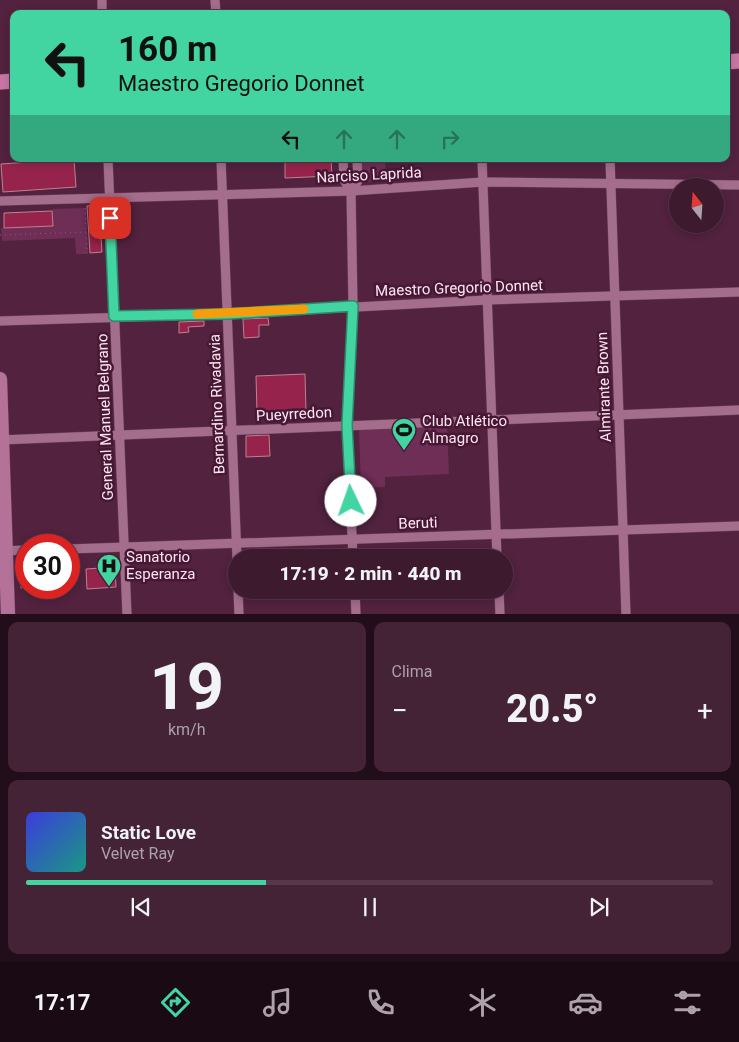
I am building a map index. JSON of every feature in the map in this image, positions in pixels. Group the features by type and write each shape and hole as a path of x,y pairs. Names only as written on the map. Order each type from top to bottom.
{"main road":[{"path":"0,379 3,551 8,614"}],"street":[{"name":"General Manuel Belgrano","path":"108,162 127,614"},
{"name":"Bernardino Rivadavia","path":"221,162 236,549"},
{"path":"343,162 344,180 351,191 353,306 347,425 353,549"},
{"path":"351,191 358,180 357,162"},
{"path":"482,162 497,549"},
{"name":"Almirante Brown","path":"610,162 626,614"},
{"name":"Narciso Laprida","path":"0,201 84,200 222,193 351,191 483,182 739,185"},
{"name":"Maestro Gregorio Donnet","path":"0,321 228,314 487,300 739,292"},
{"name":"Pueyrredon","path":"1,440 739,410"},
{"name":"Beruti","path":"80,548 739,526"},
{"path":"238,599 239,614"},
{"path":"355,599 356,614"},
{"path":"499,599 500,614"}],"path":[{"path":"84,200 87,252"},
{"path":"0,235 86,232"}],"shaded area":[{"path":"360,162 385,162 386,181 361,182"},
{"path":"86,208 88,254 76,254 75,238 2,241 1,228 53,226 52,209"},
{"name":"Club Atlético Almagro","path":"447,425 449,474 385,477 385,487 361,488 359,428"}],"building":[{"path":"74,162 76,187 3,192 1,164"},
{"path":"285,162 331,162 332,176 285,178"},
{"path":"99,205 102,252 90,253 87,206"},
{"path":"52,211 53,226 4,228 4,213"},
{"path":"268,318 269,325 259,325 259,337 244,338 243,319"},
{"path":"204,321 204,326 188,327 189,332 179,333 179,322"},
{"path":"305,374 306,411 257,413 256,376"},
{"path":"269,435 270,456 246,457 246,436"},
{"path":"115,567 116,587 87,589 86,569"}],"slow traffic":[{"path":"197,314 304,309"}],"place":[{"name":"Club Atlético Almagro","path":"404,451"},
{"name":"Sanatorio Esperanza","path":"109,587"}],"route":[{"path":"110,218 114,316 228,314 353,306 347,425 351,501"}]}
